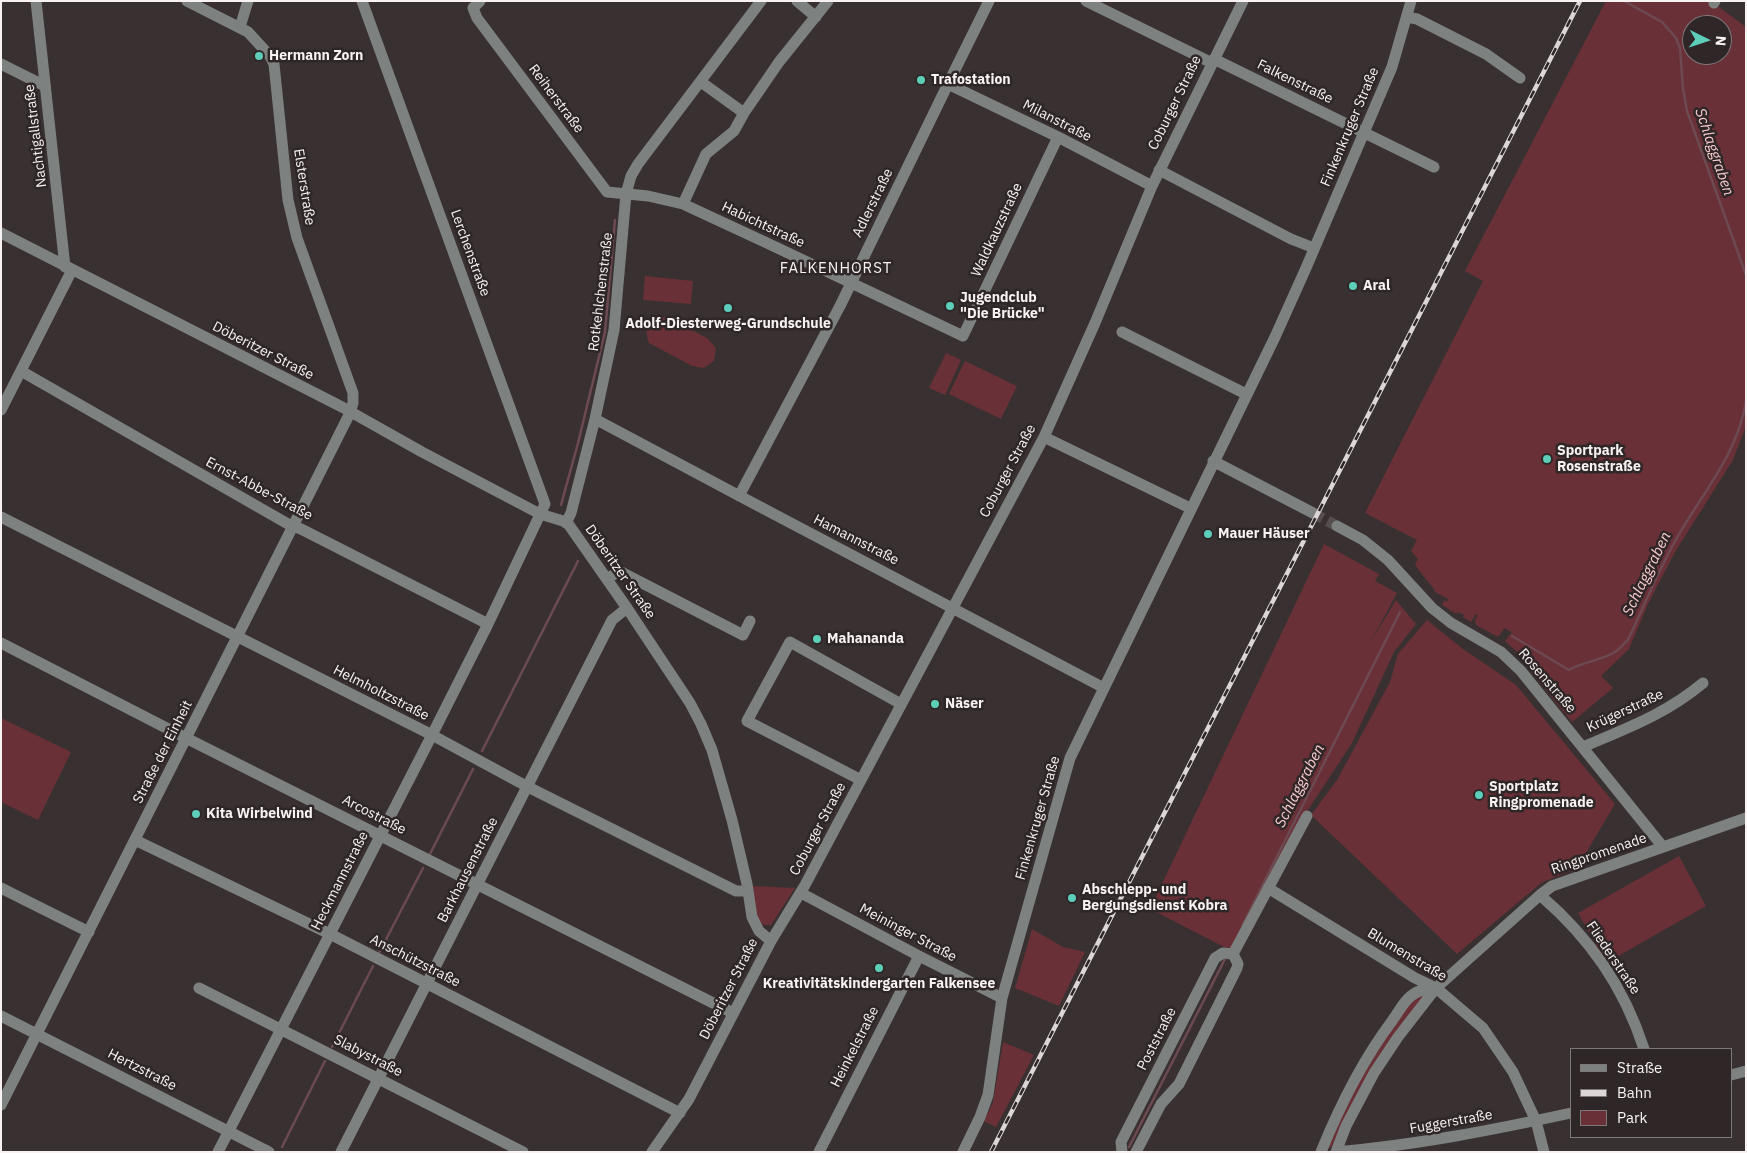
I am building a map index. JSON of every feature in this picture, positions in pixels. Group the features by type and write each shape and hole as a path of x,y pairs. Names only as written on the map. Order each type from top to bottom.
{"street":[{"name":"Nachtigallstraße","path":"36,1 69,268"},
{"name":"Elsterstraße","path":"187,1 248,32 274,64 288,200 298,238 353,393 350,413"},
{"path":"240,27 248,1"},
{"name":"Lerchenstraße","path":"362,1 545,504 540,514"},
{"name":"Rotkehlchenstraße","path":"566,523 571,513 595,419 614,330 626,194 631,176 638,164 762,1"},
{"path":"797,1 816,17"},
{"path":"682,204 706,154 734,131 779,62 828,1"},
{"name":"Adlerstraße","path":"739,496 811,364 989,1"},
{"name":"Falkenstraße","path":"1086,1 1364,132 1434,168"},
{"name":"Coburger Straße","path":"771,941 801,893 1044,437 1090,336 1159,170 1243,1"},
{"name":"Finkenkruger Straße","path":"963,1152 980,1117 988,1095 1002,998 1070,758 1190,508 1276,335 1392,67 1410,1"},
{"name":"Reiherstraße","path":"476,5 477,18 607,192 626,194"},
{"path":"1407,17 1417,19 1486,54 1520,78"},
{"path":"1,64 45,86"},
{"path":"700,82 744,113"},
{"name":"Milanstraße","path":"948,84 1058,137 1152,186"},
{"name":"Waldkauzstraße","path":"963,336 1058,137"},
{"path":"1159,170 1291,239 1314,248"},
{"name":"Habichtstraße","path":"626,194 648,196 682,204 963,336"},
{"name":"Döberitzer Straße","path":"1,233 342,407 540,514 566,523 627,608 690,703 701,724 712,750 732,820 754,924 764,937 771,941 698,1082 680,1113 652,1152"},
{"path":"1,410 69,268"},
{"path":"1122,332 1246,394"},
{"name":"Ernst-Abbe-Straße","path":"21,370 240,498 488,624"},
{"name":"Straße der Einheit","path":"1,1104 350,413"},
{"name":"Hamannstraße","path":"595,419 1104,688"},
{"path":"1044,437 1190,508"},
{"path":"1213,461 1314,513"},
{"name":"Heckmannstraße","path":"218,1152 432,735 488,624 540,514"},
{"name":"Helmholtzstraße","path":"1,517 432,735 528,787 736,891 748,890"},
{"name":"Rosenstraße","path":"1337,526 1363,540 1388,560 1425,602 1451,623 1501,652 1521,671 1664,848"},
{"path":"607,580 618,571 743,636 750,621"},
{"name":"Barkhausenstraße","path":"342,1152 612,620 627,608"},
{"path":"861,780 747,721 790,642 901,704"},
{"name":"Arcostraße","path":"1,643 733,1013"},
{"name":"Krügerstraße","path":"1582,747 1646,721 1683,699 1703,683"},
{"path":"1136,1152 1161,1104 1179,1084 1237,968 1238,964 1233,954 1271,890 1307,816"},
{"name":"Ringpromenade","path":"1336,1152 1346,1126 1374,1073 1398,1037 1436,988 1540,895 1552,886 1746,818"},
{"name":"Anschützstraße","path":"135,840 330,934 680,1113"},
{"path":"1,888 88,932"},
{"name":"Blumenstraße","path":"1271,890 1415,978 1436,988 1483,1028 1514,1072 1536,1121 1544,1152"},
{"name":"Meininger Straße","path":"801,893 918,956 1002,998"},
{"name":"Fliederstraße","path":"1540,895 1564,916 1585,939 1609,973 1621,992 1636,1024 1644,1048"},
{"name":"Poststraße","path":"1122,1152 1121,1142 1215,958 1223,953 1233,954"},
{"name":"Heinkelstraße","path":"819,1152 918,956"},
{"name":"Slabystraße","path":"199,988 523,1152"},
{"name":"Ringpromenade","path":"1321,1152 1338,1111 1359,1071 1384,1032 1410,997 1422,989 1436,988"},
{"name":"Hertzstraße","path":"1,1016 269,1152"},
{"path":"1732,1075 1746,1071"},
{"name":"Fuggerstraße","path":"1336,1152 1390,1147 1463,1136 1570,1113"}],"green space":[{"path":"1606,1 1711,1 1730,15 1682,15 1682,65 1732,65 1732,17 1746,27 1746,426 1733,460 1675,552 1647,606 1629,649 1601,676 1613,688 1572,722 1531,672 1523,657 1505,641 1512,632 1504,628 1499,636 1496,636 1476,625 1475,620 1478,615 1476,614 1471,622 1463,617 1464,615 1458,612 1456,614 1442,605 1444,600 1447,602 1448,599 1435,592 1415,565 1418,559 1411,551 1417,540 1365,513 1483,281 1465,271"},
{"path":"645,276 693,281 691,304 643,300"},
{"path":"654,317 666,317 707,338 716,348 714,361 704,368 692,366 649,343 647,329"},
{"path":"946,353 961,360 945,395 929,388"},
{"path":"965,361 1017,386 1001,419 949,394"},
{"path":"1324,544 1379,574 1375,581 1397,593 1370,643 1396,600 1416,624 1394,652 1352,743 1304,816 1235,947 1226,948 1150,909"},
{"name":"Sportplatz Ringpromenade","path":"1427,620 1463,649 1516,685 1615,804 1577,868 1541,883 1457,954 1311,815 1337,780 1390,682 1398,654"},
{"path":"1,718 71,752 38,820 1,802"},
{"path":"1679,856 1706,906 1606,963 1578,913"},
{"path":"751,886 795,888 771,925 764,925 758,921"},
{"path":"1032,929 1063,947 1085,952 1059,1006 1015,988"},
{"path":"1421,994 1425,996 1332,1146 1328,1148 1353,1086 1411,1001"},
{"path":"1003,1042 1034,1055 996,1127 984,1121 993,1102"}],"waterway":[{"name":"Schlaggraben","path":"1624,1 1662,22 1676,38 1680,48 1683,89 1687,111 1746,275"},
{"path":"561,505 605,332 615,220"},
{"name":"Schlaggraben","path":"1512,636 1569,670 1613,653 1628,640 1674,543 1735,440 1742,421 1746,401"},
{"path":"482,751 578,561"},
{"name":"Schlaggraben","path":"1242,926 1400,612"},
{"path":"430,854 473,769"},
{"path":"379,953 423,868"},
{"name":"Schlaggraben","path":"1129,1147 1225,959"},
{"path":"332,1047 373,966"},
{"path":"282,1147 325,1061"}],"tunnel":[{"path":"1313,513 1337,526"}],"railway":[{"path":"991,1152 1580,1"}],"place":[{"name":"Hermann Zorn","path":"259,56"},
{"name":"Trafostation","path":"921,80"},
{"name":"Aral","path":"1353,286"},
{"name":"Jugendclub \"Die Brücke\"","path":"950,306"},
{"name":"Adolf-Diesterweg-Grundschule","path":"728,308"},
{"name":"Sportpark Rosenstraße","path":"1547,459"},
{"name":"Mauer Häuser","path":"1208,534"},
{"name":"Mahananda","path":"817,639"},
{"name":"Näser","path":"935,704"},
{"name":"Sportplatz Ringpromenade","path":"1479,795"},
{"name":"Kita Wirbelwind","path":"196,814"},
{"name":"Abschlepp- und Bergungsdienst Kobra","path":"1072,898"},
{"name":"Kreativitätskindergarten Falkensee","path":"879,968"}],"district":[{"name":"FALKENHORST","path":"836,269"}]}
